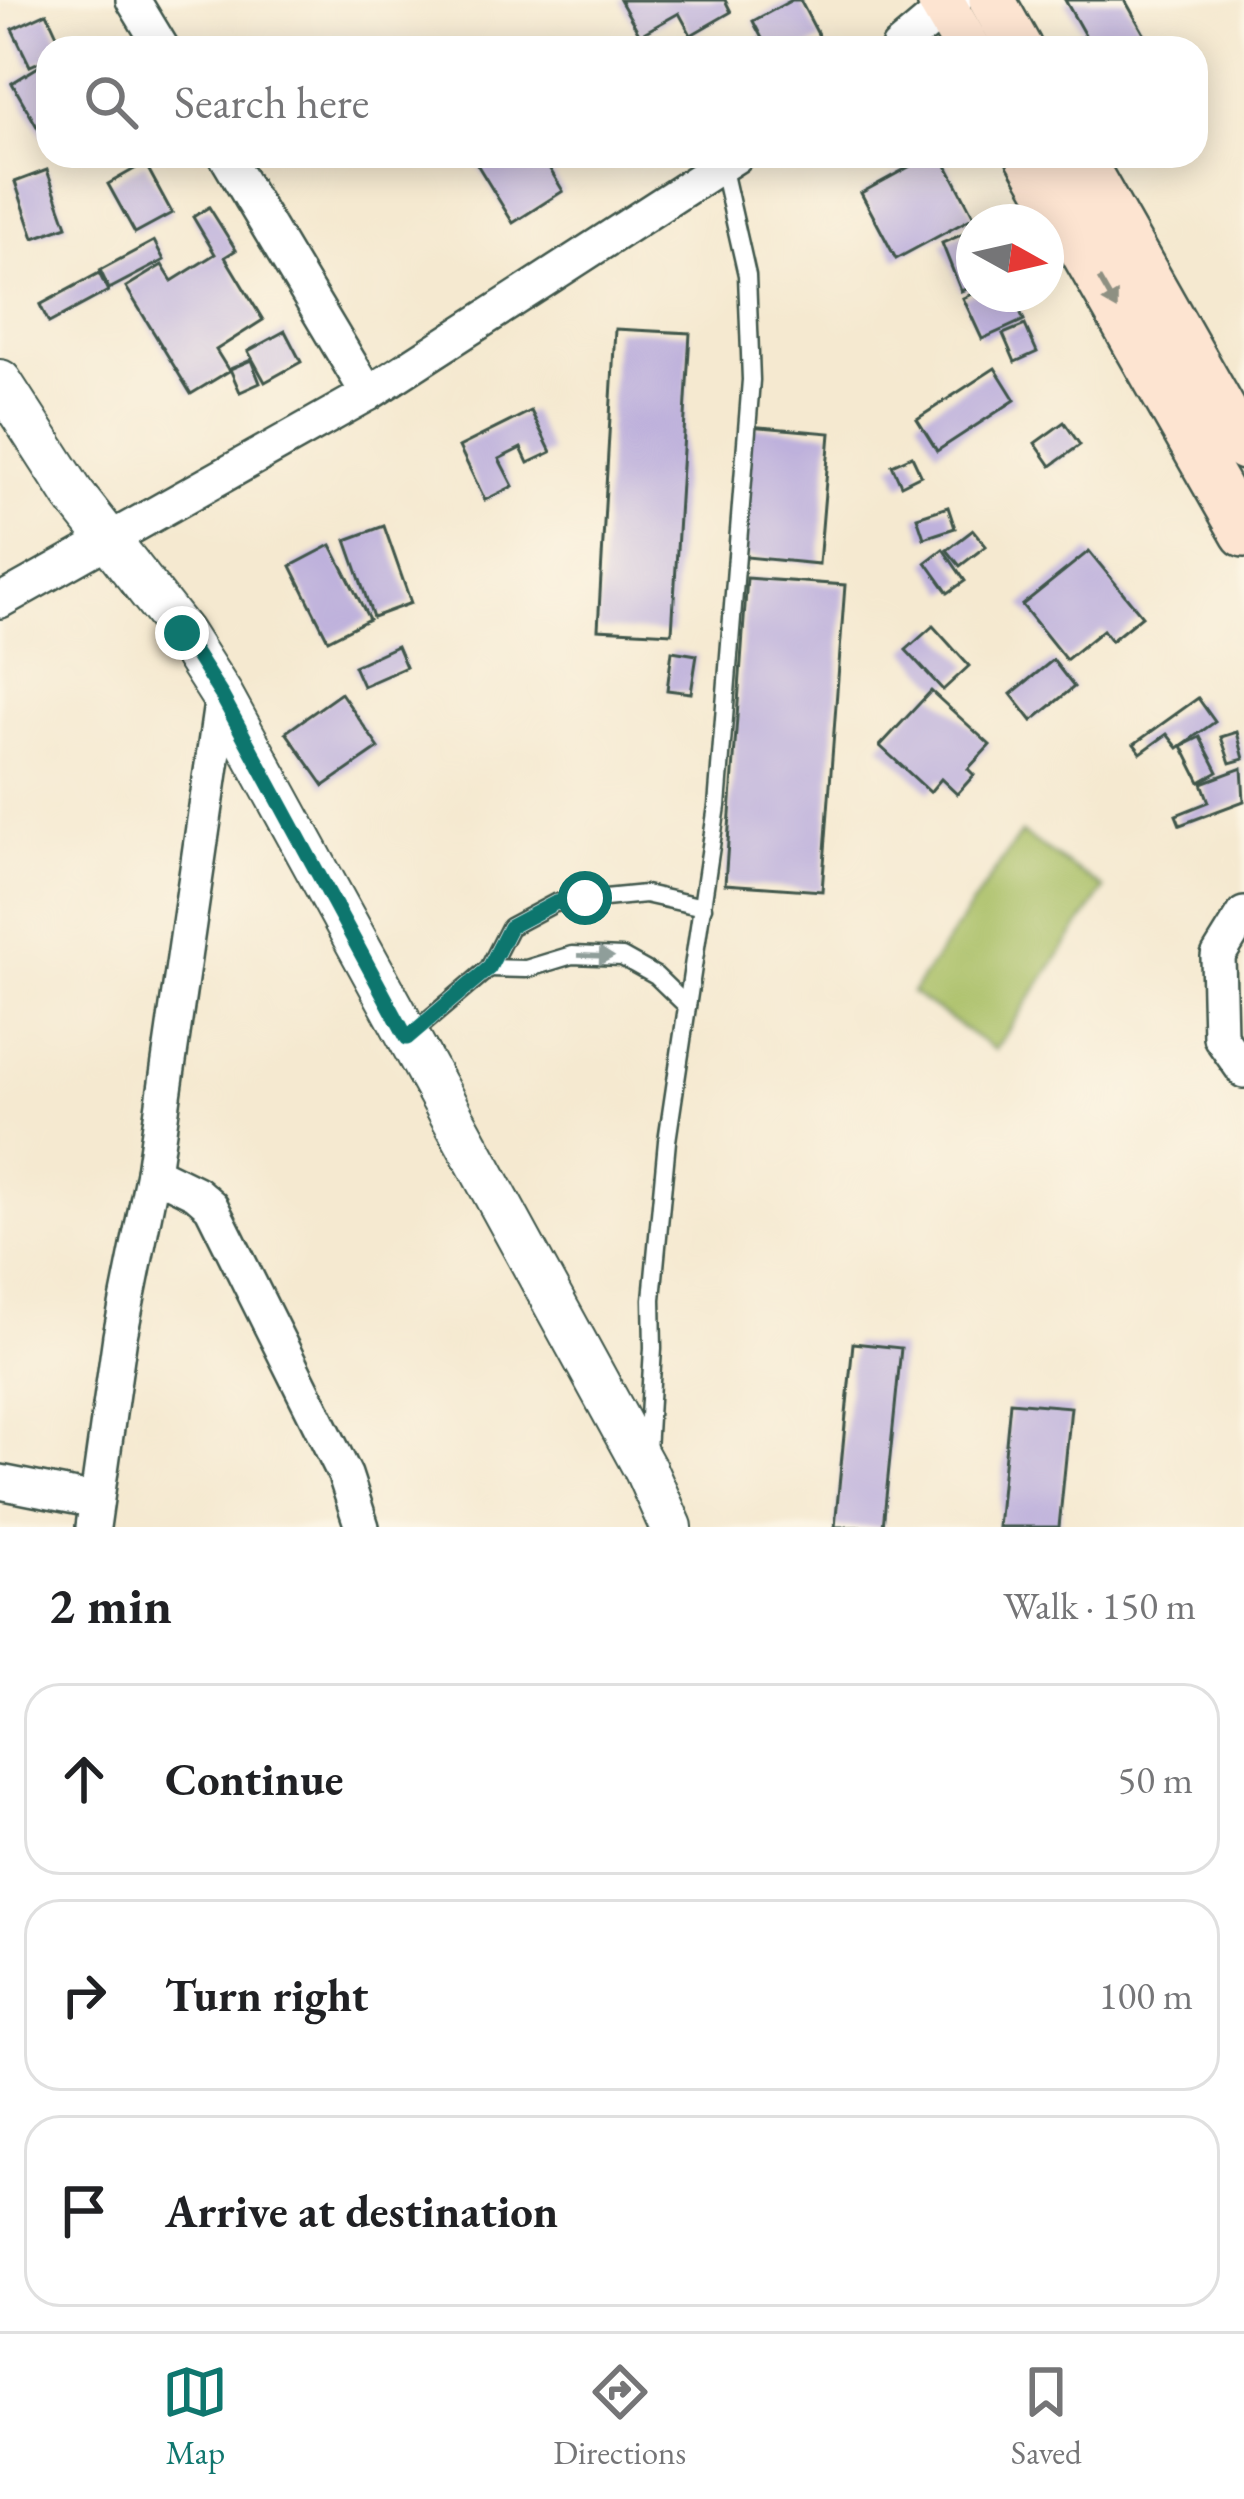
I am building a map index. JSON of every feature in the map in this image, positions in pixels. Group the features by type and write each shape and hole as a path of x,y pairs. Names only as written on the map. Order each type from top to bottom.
{"main road":[{"path":"992,0 1012,36"},
{"path":"1036,168 1244,533"},
{"path":"1086,168 1244,447"}],"street":[{"path":"133,0 155,36"},
{"path":"917,36 952,14"},
{"path":"233,168 368,394"},
{"path":"0,602 368,394 718,168"},
{"path":"0,381 106,541 169,615 222,696 646,1471 671,1527"},
{"path":"0,1482 94,1514 120,1336 153,1172 222,696"},
{"path":"1244,914 1218,956 1220,1036 1244,1071"},
{"path":"153,1172 196,1192 211,1207 346,1475 362,1527"}],"lane":[{"path":"646,1471 652,1299 667,1141 717,806 752,380 746,274 730,168"},
{"path":"407,1038 489,968 510,927 555,903 645,894 703,907"},
{"path":"489,968 526,969 572,955 622,957 656,976 687,1006"}],"green space":[{"path":"1021,833 1104,889 995,1050 912,993"}],"building":[{"path":"620,0 725,0 731,12 691,35 679,13 640,35"},
{"path":"800,0 819,36 761,36 753,21"},
{"path":"1065,0 1125,0 1145,36 1085,36"},
{"path":"47,13 58,36 36,36 36,63 30,66 12,29"},
{"path":"36,68 36,125 12,83"},
{"path":"136,168 148,168 172,213 135,233 108,184"},
{"path":"479,168 549,168 563,191 513,223"},
{"path":"907,168 948,168 967,204 956,204 956,227 896,259 861,193"},
{"path":"47,170 67,226 34,238 15,182"},
{"path":"209,207 236,250 225,257 263,320 216,350 229,371 191,394 126,287 162,265 172,281 215,254 193,217"},
{"path":"956,237 956,278 942,243"},
{"path":"154,241 164,260 109,289 100,270"},
{"path":"99,273 108,291 49,323 40,305"},
{"path":"969,312 1020,312 1024,320 982,339"},
{"path":"1025,325 1037,352 1015,362 1003,334"},
{"path":"615,329 690,333 672,633 598,629"},
{"path":"285,331 301,362 265,382 248,351"},
{"path":"251,360 260,383 240,392 230,369"},
{"path":"995,368 1015,400 937,451 917,419"},
{"path":"531,411 551,452 528,463 521,448 499,459 513,486 485,500 459,447"},
{"path":"1064,422 1080,445 1051,466 1035,443"},
{"path":"748,426 830,433 819,564 736,556"},
{"path":"912,456 921,475 901,485 892,465"},
{"path":"948,507 955,528 924,538 917,517"},
{"path":"384,526 411,603 373,617 346,540"},
{"path":"973,530 986,546 960,566 947,550"},
{"path":"331,545 369,619 328,640 291,566"},
{"path":"943,549 965,581 948,593 926,562"},
{"path":"1089,551 1142,616 1111,641 1103,630 1066,660 1022,605"},
{"path":"747,578 845,585 822,891 725,884"},
{"path":"933,626 969,666 943,690 906,650"},
{"path":"397,646 406,667 363,686 354,666"},
{"path":"672,651 697,655 691,693 667,690"},
{"path":"1053,660 1074,687 1032,721 1011,694"},
{"path":"931,691 990,745 968,769 974,775 957,794 941,779 930,792 880,746"},
{"path":"341,693 379,748 324,786 286,732"},
{"path":"1198,698 1215,722 1178,748 1167,734 1141,753 1134,744"},
{"path":"1237,732 1244,759 1230,763 1221,737"},
{"path":"1200,737 1218,772 1200,782 1182,746"},
{"path":"1242,768 1244,801 1180,825 1176,815 1209,802 1202,783"},
{"path":"853,1343 901,1348 883,1527 835,1527"},
{"path":"1010,1402 1071,1407 1059,1527 998,1527"}],"route":[{"path":"182,633 222,696 407,1038 489,968 510,927 555,903 585,898"}]}
